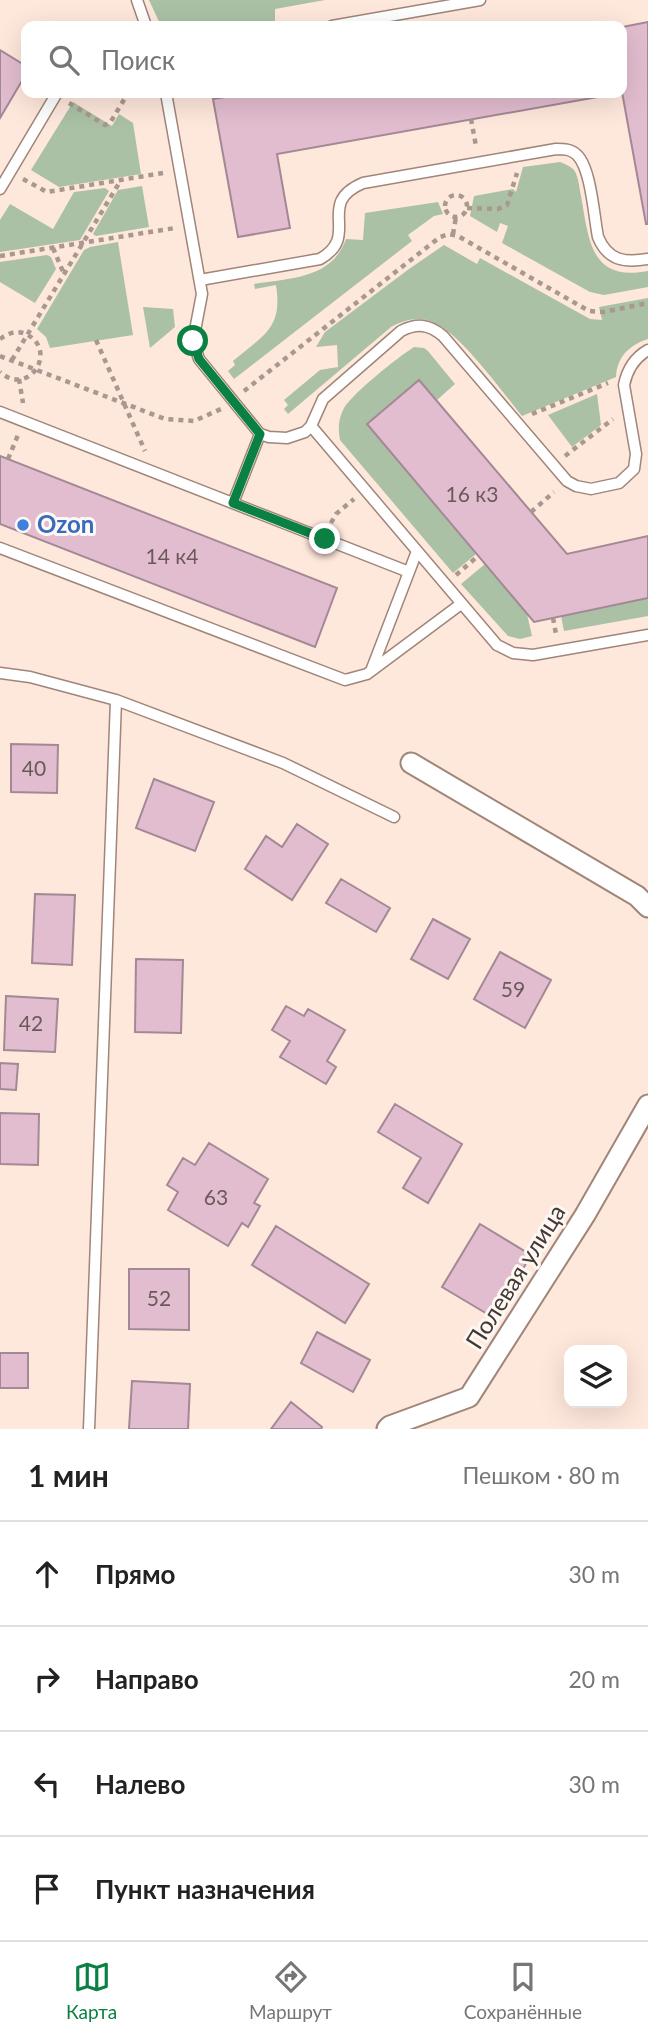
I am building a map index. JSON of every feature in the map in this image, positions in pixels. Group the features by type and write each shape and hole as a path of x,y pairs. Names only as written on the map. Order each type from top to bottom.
{"street":[{"path":"411,763 636,896 648,907"},
{"name":"Полевая улица","path":"387,1429 469,1397 585,1215 648,1105"}],"lane":[{"path":"137,0 144,21"},
{"path":"360,21 480,0"},
{"path":"0,189 55,98"},
{"path":"167,98 202,298 193,333 193,346 199,359 260,434 287,438 305,432 311,426 323,399 401,331 419,325 435,329 443,336 567,481 583,488 620,483 634,469 636,454 624,385 625,377 634,360 648,350"},
{"path":"200,280 320,259 330,253 339,238 337,212 340,202 351,188 363,183 565,149 580,157 586,169 602,247 615,258 624,261 648,259"},
{"path":"0,412 409,572"},
{"path":"311,426 497,645 523,655 648,635"},
{"path":"233,503 260,434"},
{"path":"0,548 337,679 353,680 371,671 461,604"},
{"path":"371,671 417,551"},
{"path":"0,673 30,677 116,699 283,764 394,817"},
{"path":"89,1429 116,699"}],"path":[{"path":"63,98 105,125 110,123 125,98"},
{"path":"467,208 498,209 507,205 521,155"},
{"path":"10,171 47,192 180,170"},
{"path":"12,360 121,180"},
{"path":"456,217 447,213 445,208 445,203 451,196 460,195 464,198 467,208"},
{"path":"456,217 467,208"},
{"path":"453,234 456,217"},
{"path":"0,256 190,226"},
{"path":"0,356 165,419 186,422 210,415 232,400 440,237 453,234 589,311 604,313 648,303"},
{"path":"53,248 64,274"},
{"path":"0,339 13,332 28,335 39,346 41,354 36,370 26,378 19,380 0,373"},
{"path":"96,340 154,472"},
{"path":"515,421 625,377"},
{"path":"553,465 628,407"},
{"path":"8,460 23,421"},
{"path":"325,539 336,514 365,490"},
{"path":"531,512 540,504"},
{"path":"471,563 478,556"}],"green space":[{"path":"149,0 325,0 275,9 275,21 159,21"},
{"path":"73,102 112,126 119,114 133,123 141,174 59,187 31,170"},
{"path":"560,162 574,170 577,176 590,242 603,264 629,273 648,271 648,287 604,295 590,292 502,243 508,226 500,223 497,232 470,216 474,196 513,189 516,192 523,167"},
{"path":"142,186 149,227 96,236 93,234 118,190"},
{"path":"105,188 109,191 80,240 0,252 0,220 10,204 53,229 74,192"},
{"path":"438,202 443,214 434,216 408,235 412,241 234,379 228,371 235,365 233,361 262,337 273,322 276,312 276,285 255,289 254,284 295,278 331,262 346,239 363,240 365,213"},
{"path":"118,242 133,335 50,348 46,337 37,329 84,250"},
{"path":"444,245 477,264 480,258 590,319 602,320 599,307 648,298 648,339 625,353 619,363 616,377 522,416 478,361 451,334 427,320 409,320 391,327 288,414 284,409 288,405 284,400 320,370 338,367 337,345 316,347 325,332"},
{"path":"47,255 51,257 56,269 35,303 0,282 0,262"},
{"path":"143,307 173,309 175,327 150,348"},
{"path":"414,347 428,351 455,384 437,400 419,380 367,425 476,554 453,573 340,440 340,420 349,401"},
{"path":"597,394 601,425 572,447 548,415"},
{"path":"485,564 527,614 532,636 520,639 508,636 461,584"},
{"path":"648,598 648,616 564,631 561,616"}],"building":[{"path":"648,22 648,224 623,98 627,98 627,26"},
{"path":"0,50 21,63 21,82 0,118"},
{"path":"592,98 277,154 290,228 238,237 213,99"},
{"path":"419,380 567,554 648,536 648,598 534,622 367,424"},
{"path":"0,456 337,588 315,647 0,524"},
{"path":"11,744 58,745 57,793 11,792"},
{"path":"154,779 214,802 195,851 136,828"},
{"path":"297,824 328,844 292,900 245,869 266,836 282,847"},
{"path":"341,879 390,908 376,932 326,903"},
{"path":"35,894 75,895 72,965 32,963"},
{"path":"433,919 470,939 448,979 411,959"},
{"path":"500,952 551,980 525,1028 474,999"},
{"path":"136,959 183,960 181,1033 135,1032"},
{"path":"6,996 58,999 55,1052 4,1050"},
{"path":"286,1006 304,1016 308,1009 345,1030 327,1061 336,1067 326,1084 280,1057 290,1041 272,1030"},
{"path":"0,1063 18,1064 16,1090 0,1089"},
{"path":"395,1104 462,1144 428,1203 403,1188 421,1158 378,1132"},
{"path":"0,1113 39,1114 38,1165 0,1164"},
{"path":"209,1143 268,1179 254,1203 260,1206 248,1227 242,1223 228,1246 168,1210 178,1192 167,1185 183,1158 195,1165"},
{"path":"480,1224 531,1255 494,1318 442,1287"},
{"path":"276,1226 369,1284 345,1323 252,1265"},
{"path":"129,1269 189,1269 189,1330 129,1329"},
{"path":"317,1332 370,1360 353,1392 301,1363"},
{"path":"0,1353 28,1353 28,1388 0,1388"},
{"path":"132,1381 190,1384 188,1429 129,1429"},
{"path":"291,1402 322,1427 321,1429 271,1429"}],"place":[{"name":"Ozon","path":"23,525"}],"route":[{"path":"193,341 199,359 260,434 233,503 325,539"}]}
